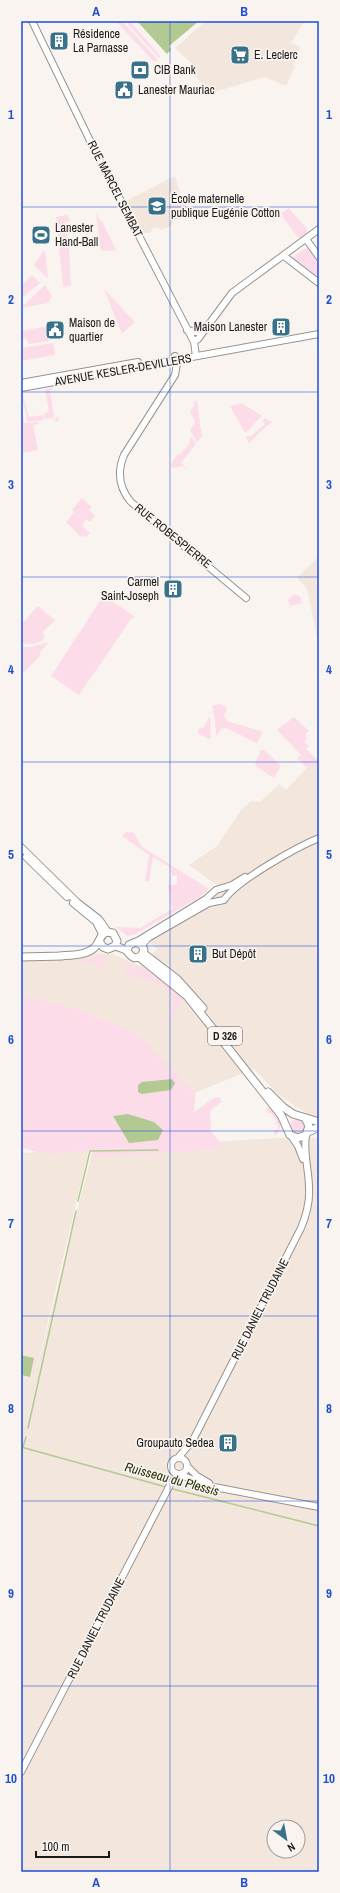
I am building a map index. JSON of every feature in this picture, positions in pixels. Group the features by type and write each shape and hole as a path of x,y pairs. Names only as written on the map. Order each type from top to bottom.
{"main road":[{"path":"21,957 81,957 92,954 103,938 113,934 116,943 128,948 132,958 141,955 139,943 128,948"},
{"path":"103,938 108,949 116,943"},
{"name":"D 326","path":"141,955 185,987 269,1093 286,1109 298,1115"},
{"name":"D 326","path":"141,955 187,996 281,1115 286,1125"},
{"path":"319,1122 298,1115 290,1118 286,1125 288,1133 292,1137 298,1138 319,1127"},
{"path":"305,1118 308,1123 307,1133"}],"street":[{"name":"RUE MARCEL SEMBAT","path":"32,21 95,151 194,342 196,355"},
{"path":"194,342 205,330 232,293 316,231"},
{"path":"306,239 319,257"},
{"path":"284,256 319,283"},
{"path":"187,330 196,332 205,330"},
{"name":"AVENUE KESLER-DEVILLERS","path":"21,383 225,351 319,334"},
{"name":"AVENUE KESLER-DEVILLERS","path":"21,388 176,358"},
{"name":"RUE ROBESPIERRE","path":"176,358 175,375 124,455 120,469 121,484 131,502 246,598"},
{"path":"139,943 219,889 232,885 319,838"},
{"path":"21,847 77,902 99,919 103,938"},
{"path":"21,851 69,899 96,922 103,938"},
{"path":"139,943 209,903 221,902 234,889 273,863"},
{"path":"219,889 225,891 226,897"},
{"path":"213,893 217,902"},
{"name":"RUE DANIEL TRUDAINE","path":"178,1458 193,1440 301,1228 307,1211 309,1194 304,1150 307,1133"},
{"name":"RUE DANIEL TRUDAINE","path":"292,1137 298,1146 307,1174"},
{"name":"RUE DANIEL TRUDAINE","path":"187,1465 193,1440"},
{"path":"224,1488 202,1479 182,1459 178,1458 171,1464 172,1471 210,1486 319,1507"},
{"path":"180,1475 186,1472 187,1465"},
{"name":"RUE DANIEL TRUDAINE","path":"171,1483 172,1471"},
{"name":"RUE DANIEL TRUDAINE","path":"21,1772 165,1494 171,1483 180,1475"}],"shaded area":[{"path":"116,21 122,21 158,60 154,62"},
{"path":"125,21 130,21 160,56 159,58"},
{"path":"137,21 199,21 169,46 171,50 167,54"},
{"name":"E. Leclerc","path":"206,21 304,22 291,43 300,47 293,65 295,66 286,86 265,77 214,92 211,87 205,87 188,68 192,64 175,48"},
{"name":"École maternelle publique Eugénie Cotton","path":"175,176 188,217 173,221 170,227 160,230 159,228 153,228 150,233 143,233 126,201"},
{"path":"289,208 307,229 307,234 300,238 282,216 282,213"},
{"path":"96,213 101,222 102,221 116,250 101,251"},
{"path":"67,215 71,221 66,222 68,242 59,243 56,217"},
{"path":"69,246 71,286 63,287 59,247"},
{"path":"308,248 319,263 319,280 292,258 304,249"},
{"path":"44,250 45,252 48,279 34,265"},
{"path":"32,275 40,283 24,296 21,293 21,286"},
{"path":"45,285 52,296 48,303 22,308 21,303 24,305"},
{"path":"104,289 135,322 122,334"},
{"path":"47,326 49,341 29,344 26,338 21,339 21,331"},
{"path":"53,343 55,355 21,361 21,348"},
{"path":"54,388 50,391 54,418 55,419 59,416 58,421 56,422 53,418 45,419 44,413 49,412 45,389"},
{"path":"22,393 29,417 43,415 44,420 27,422"},
{"path":"197,401 202,437 197,442 190,431 195,422 190,411 195,405 193,402"},
{"path":"242,403 262,416 245,433 230,406"},
{"path":"21,405 24,423 38,422 39,424 33,425 38,450 21,453"},
{"path":"264,418 273,422 270,423 249,443 246,437 248,435 250,437 265,424 263,422"},
{"path":"191,436 196,444 181,463 189,470 182,466 172,468 171,464 178,454 181,454 189,444"},
{"path":"82,498 92,507 89,510 95,516 90,522 86,519 82,526 90,533 86,537 83,535 81,537 66,522 74,512 72,510"},
{"path":"319,556 319,648 308,593 305,586 297,578"},
{"path":"294,594 300,596 302,603 290,606 288,600"},
{"path":"104,595 135,617 131,619 79,695 51,676"},
{"path":"38,606 55,620 42,633 45,636 42,641 32,644 21,643 21,625"},
{"path":"49,642 39,653 41,655 24,672 21,669 21,647 31,647"},
{"path":"220,704 227,708 224,716 227,721 263,732 257,743 226,728 222,728 216,736 215,719 212,706"},
{"path":"210,716 211,740 197,733 200,727 203,728"},
{"path":"294,717 309,731 305,735 307,738 304,742 309,746 306,749 318,760 309,770 297,758 301,755 277,730"},
{"path":"261,750 264,750 281,766 274,777 256,766 255,763"},
{"path":"315,759 319,763 319,1119 313,1117 280,1096 254,1069 194,1093 21,997 21,956 88,953 113,954 140,966 157,949 146,939 181,920 217,885 189,865 217,846 242,809 251,801 260,802 279,784 286,790"},
{"path":"126,832 134,833 142,847 209,889 200,897 134,935 127,936 116,927 140,928 172,909 168,885 177,884 177,875 172,876 171,868 153,857 149,881 145,881 149,855 122,836"},
{"path":"99,956 107,957 104,968 85,962 72,963"},
{"path":"128,966 144,968 184,1000 179,1005 181,1007 170,1017 175,999 172,998 171,994 163,989 164,985 124,974"},
{"path":"21,994 27,998 66,1006 126,1028 145,1042 193,1091 196,1090 194,1112 214,1098 220,1097 221,1102 210,1111 211,1131 224,1149 93,1157 93,1150 47,1154 21,1148 21,1102 23,1098 21,1097"},
{"path":"172,1079 175,1083 171,1090 142,1094 138,1092 138,1085 142,1082"},
{"path":"270,1107 281,1123 278,1133 274,1136 274,1130 278,1129 278,1124 274,1124 277,1121 271,1113 267,1113 267,1108"},
{"path":"128,1114 154,1122 163,1130 158,1140 129,1143 113,1116"},
{"path":"294,1119 300,1119 304,1123 304,1129 300,1133 294,1133 290,1129 290,1123"},
{"path":"295,1137 319,1138 319,1872 21,1872 21,1153 89,1149 34,1380 93,1149"},
{"path":"21,1355 34,1358 30,1377 21,1375"}],"waterway":[{"path":"78,1201 90,1151 158,1150"},
{"path":"28,1428 76,1211"},
{"path":"23,1447 26,1437"},
{"name":"Ruisseau du Plessis","path":"21,1447 166,1487"},
{"name":"Ruisseau du Plessis","path":"169,1488 319,1526"}],"place":[{"name":"Résidence La Parnasse","path":"59,41"},
{"name":"E. Leclerc","path":"240,55"},
{"name":"CIB Bank","path":"140,70"},
{"name":"Lanester Mauriac","path":"124,90"},
{"name":"École maternelle publique Eugénie Cotton","path":"157,206"},
{"name":"Lanester Hand-Ball","path":"41,235"},
{"name":"Maison Lanester","path":"281,327"},
{"name":"Maison de quartier","path":"55,330"},
{"name":"Carmel Saint-Joseph","path":"173,589"},
{"name":"But Dépôt","path":"198,954"},
{"name":"Groupauto Sedea","path":"228,1443"}]}
